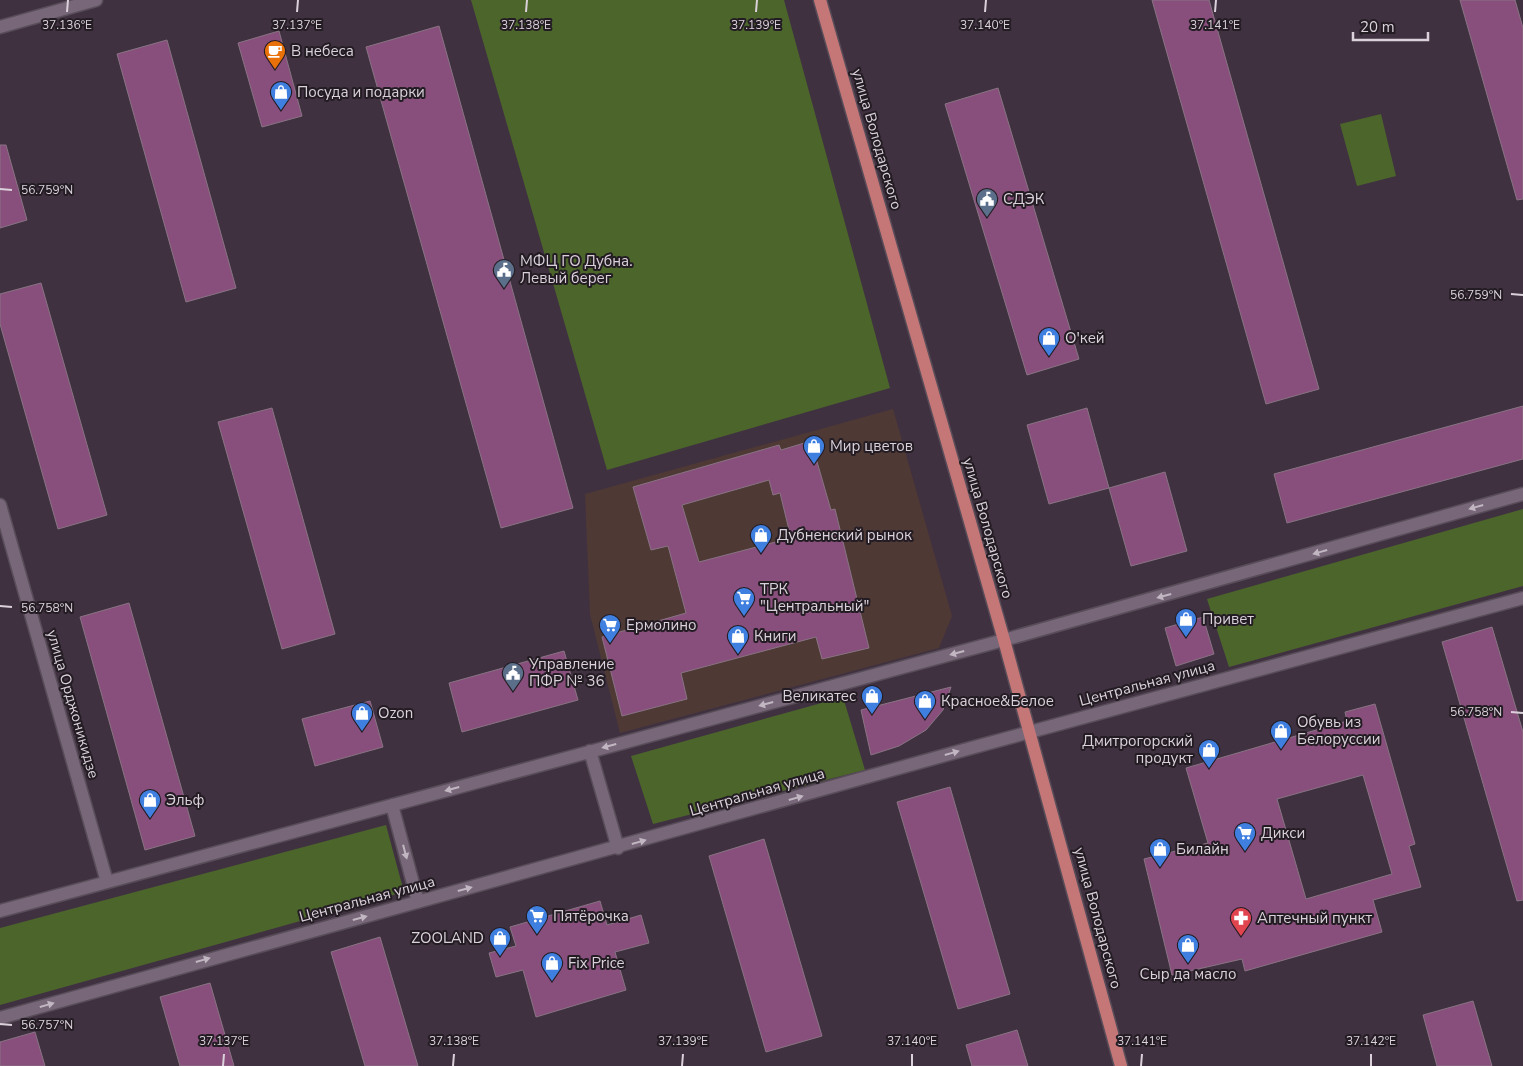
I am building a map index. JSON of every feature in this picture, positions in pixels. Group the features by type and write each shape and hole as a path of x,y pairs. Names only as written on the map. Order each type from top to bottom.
{"main road":[{"name":"улица Володарского","path":"820,0 1030,732 1121,1066"}],"street":[{"path":"0,27 96,0"},
{"path":"0,911 1004,640 1523,494"},
{"name":"улица Орджоникидзе","path":"0,505 107,882"},
{"name":"Центральная улица","path":"0,1018 618,848 1030,732 1523,598"},
{"path":"590,751 618,848"},
{"path":"392,805 418,902"}],"shaded area":[{"name":"Дубненский рынок","path":"893,409 952,616 939,648 620,733 590,614 585,494"}],"green space":[{"path":"471,0 784,0 890,388 607,470"},
{"path":"1381,114 1396,176 1357,186 1340,124"},
{"path":"1523,509 1523,586 1229,667 1207,599"},
{"path":"843,697 865,770 653,824 631,756"},
{"path":"386,825 404,892 0,1005 0,928"}],"building":[{"path":"1152,0 1209,0 1319,389 1266,404"},
{"path":"1460,0 1515,0 1523,28 1523,199 1517,200"},
{"path":"439,26 573,508 501,528 366,47"},
{"path":"279,31 302,116 262,127 238,43"},
{"path":"167,40 236,288 186,302 117,54"},
{"path":"998,88 1079,359 1027,375 945,104"},
{"path":"0,145 6,145 27,220 0,228"},
{"path":"41,283 107,515 58,529 0,324 0,294"},
{"path":"1523,406 1523,459 1287,523 1274,474"},
{"path":"272,408 335,634 282,649 218,422"},
{"path":"1087,408 1109,488 1049,504 1027,425"},
{"path":"811,441 831,510 835,509 869,648 822,659 816,637 681,673 687,699 622,716 602,637 686,613 668,546 651,550 633,487 779,445 781,450","holes":["769,480 773,495 780,493 791,538 699,562 682,505"]},
{"path":"1165,472 1187,551 1131,566 1109,488"},
{"path":"129,603 195,836 145,850 80,617"},
{"path":"1203,617 1214,654 1176,666 1165,628"},
{"path":"1492,627 1523,732 1523,900 1517,901 1442,642"},
{"name":"Управление ПФР № 36","path":"564,651 578,700 462,732 449,683"},
{"path":"951,687 943,710 926,730 899,746 871,755 861,710"},
{"path":"370,701 383,747 315,766 302,719"},
{"path":"1375,704 1415,844 1409,846 1421,887 1373,900 1382,932 1245,971 1242,959 1172,975 1144,859 1208,843 1186,768 1347,721 1345,712","holes":["1363,775 1392,874 1306,899 1277,799"]},
{"path":"950,787 1010,994 958,1009 897,802"},
{"path":"764,839 822,1036 766,1052 709,856"},
{"path":"600,901 607,925 641,915 649,943 615,952 626,990 536,1017 523,970 496,977 489,953 516,946 510,927"},
{"path":"380,937 418,1066 365,1066 331,952"},
{"path":"210,983 234,1066 180,1066 160,997"},
{"path":"1473,1001 1492,1066 1437,1066 1423,1015"},
{"path":"1017,1030 1028,1066 972,1066 966,1045"},
{"path":"35,1032 45,1066 0,1066 0,1042"}],"place":[{"name":"В небеса","path":"275,70"},
{"name":"Посуда и подарки","path":"281,111"},
{"name":"СДЭК","path":"987,218"},
{"name":"МФЦ ГО Дубна. Левый берег","path":"504,289"},
{"name":"О'кей","path":"1049,357"},
{"name":"Мир цветов","path":"814,465"},
{"name":"Дубненский рынок","path":"761,554"},
{"name":"ТРК \"Центральный\"","path":"744,617"},
{"name":"Привет","path":"1186,638"},
{"name":"Ермолино","path":"610,644"},
{"name":"Книги","path":"738,655"},
{"name":"Управление ПФР № 36","path":"513,692"},
{"name":"Великатес","path":"872,715"},
{"name":"Красное&Белое","path":"925,720"},
{"name":"Ozon","path":"362,732"},
{"name":"Обувь из Белоруссии","path":"1281,750"},
{"name":"Дмитрогорский продукт","path":"1209,769"},
{"name":"Эльф","path":"150,819"},
{"name":"Дикси","path":"1245,852"},
{"name":"Билайн","path":"1160,868"},
{"name":"Пятёрочка","path":"537,935"},
{"name":"Аптечный пункт","path":"1241,937"},
{"name":"ZOOLAND","path":"500,957"},
{"name":"Сыр да масло","path":"1188,964"},
{"name":"Fix Price","path":"552,982"}]}
